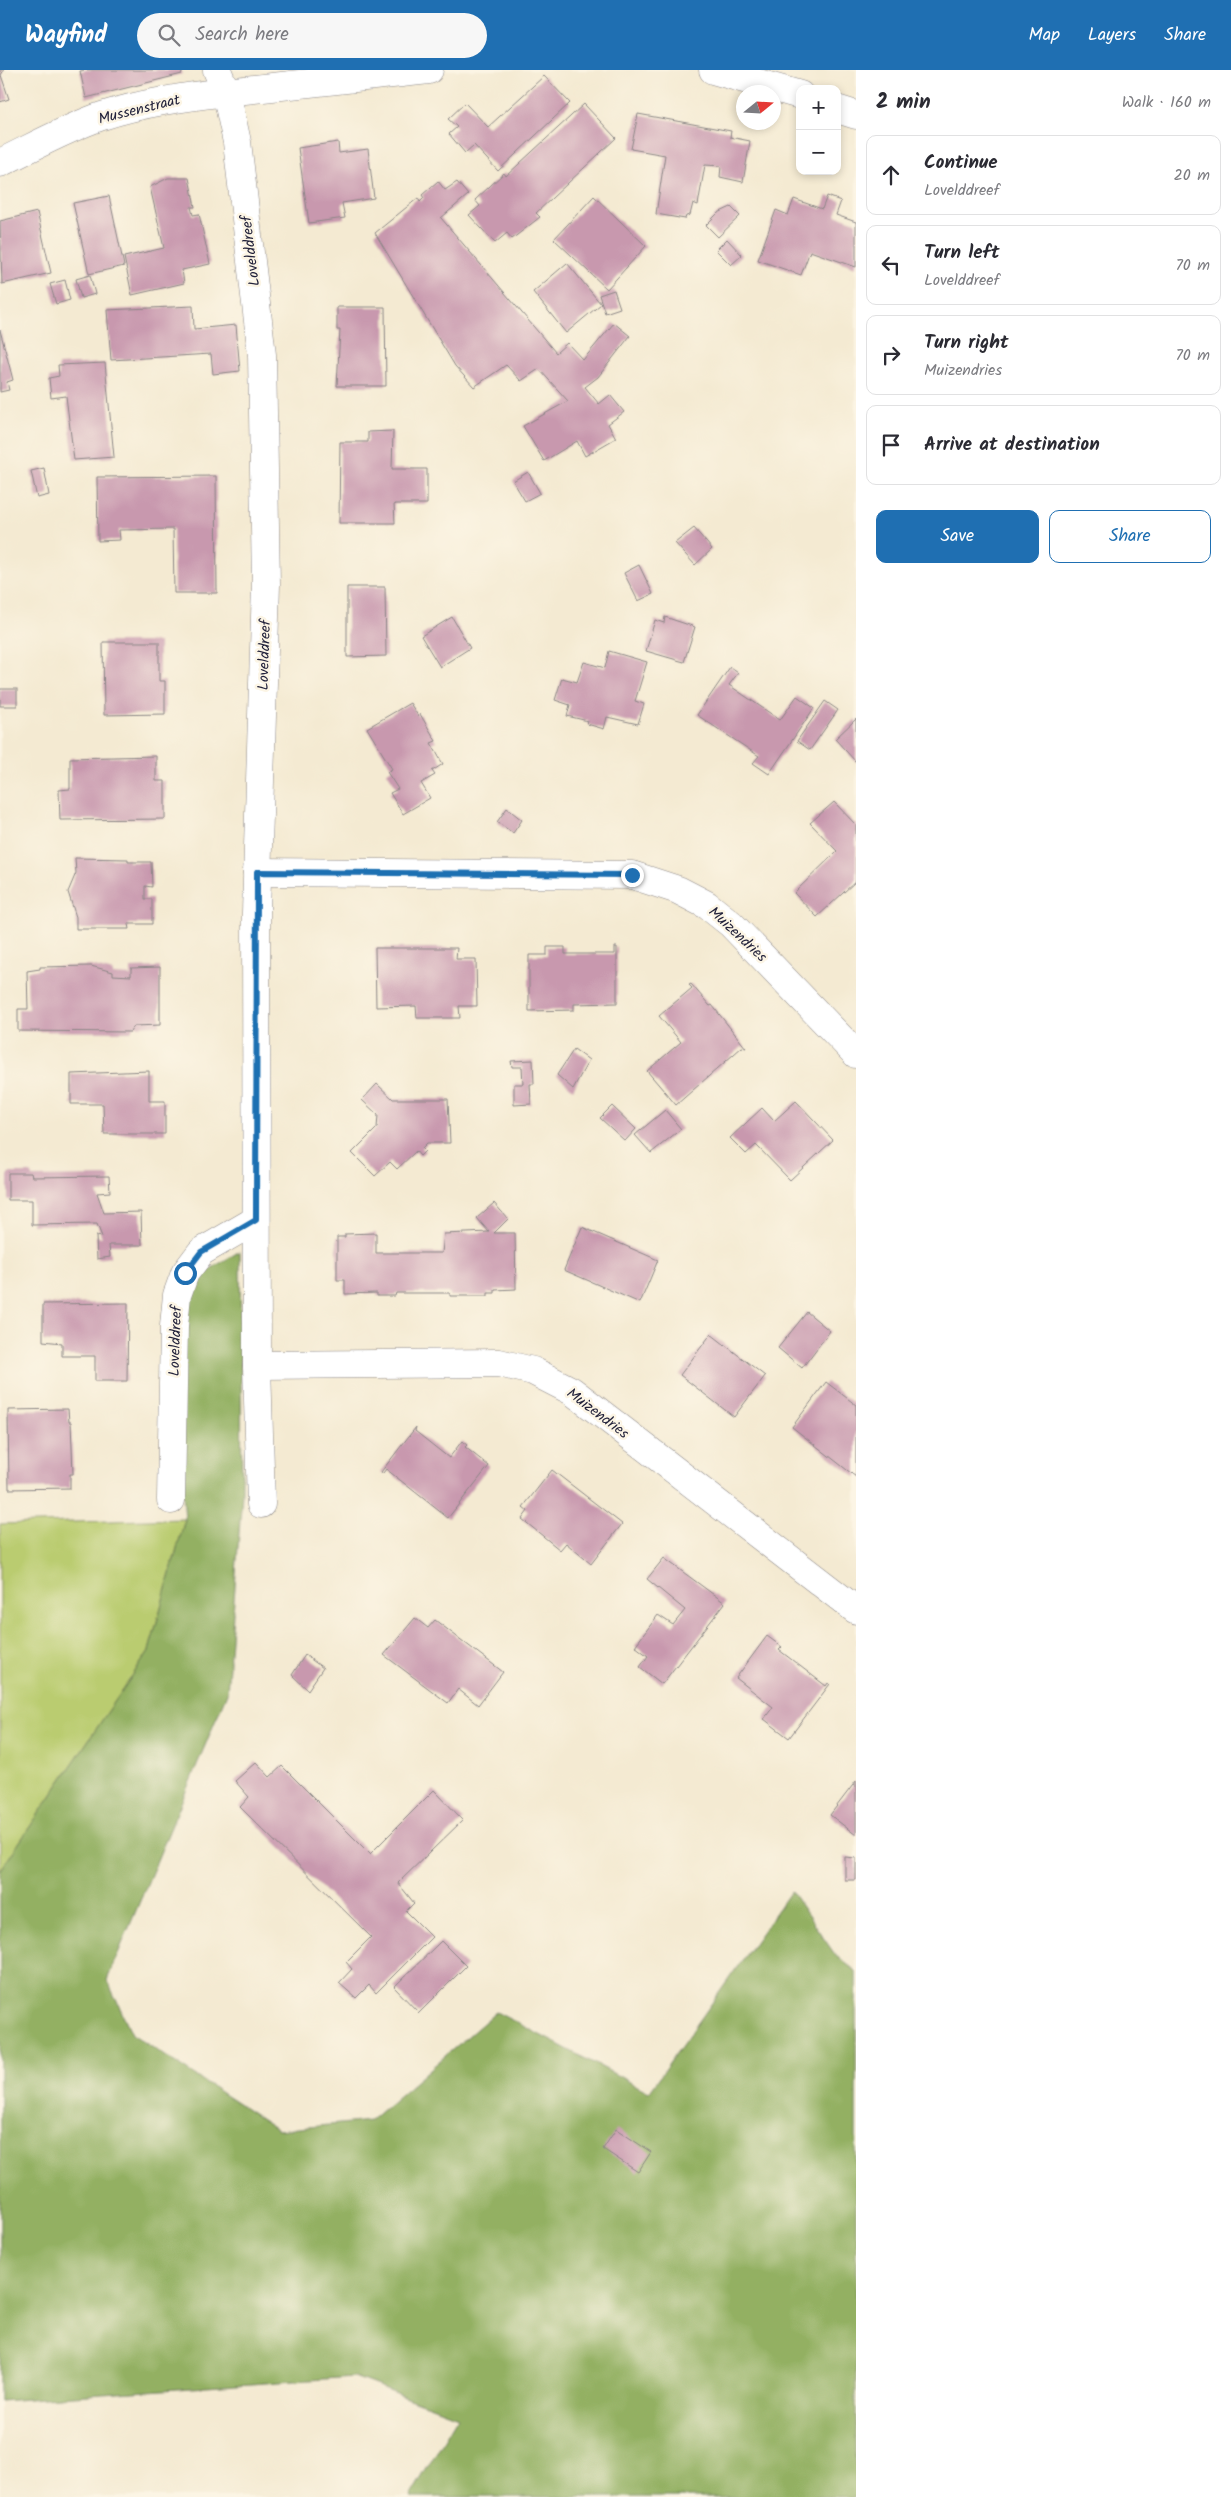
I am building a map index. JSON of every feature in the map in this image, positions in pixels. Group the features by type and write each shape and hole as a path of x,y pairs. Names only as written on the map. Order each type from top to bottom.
{"street":[{"name":"Mussenstraat","path":"0,163 99,117 184,97 222,81 429,70"},
{"path":"713,70 796,94"},
{"name":"Lovelddreef","path":"222,81 237,142 262,356 266,584 257,872 256,1220 257,1365 261,1504"},
{"path":"841,109 856,115"},
{"name":"Muizendries","path":"257,872 632,875 678,890 707,905 731,924 856,1054"},
{"name":"Lovelddreef","path":"171,1500 177,1295 185,1273 201,1252 256,1220"},
{"name":"Muizendries","path":"257,1365 499,1363 533,1371 572,1391 856,1610"}],"green space":[{"path":"240,1251 242,1494 227,1693 107,1980 132,2034 278,2130 370,2121 496,2012 649,2092 791,1891 836,1956 856,1971 856,2495 853,2497 410,2497 458,2416 354,2377 0,2401 0,1871 149,1651 185,1519 178,1433 184,1306 195,1284 212,1268"},
{"path":"185,1519 149,1651 0,1871 0,1524"}],"building":[{"path":"0,70 4,70 1,75 9,99 0,102"},
{"path":"181,70 182,74 86,98 80,71"},
{"path":"544,76 570,103 498,171 474,145 465,153 449,134 457,127 448,119 465,103 488,127"},
{"path":"584,104 616,138 536,213 540,217 512,239 507,233 495,243 469,215 480,206 475,200 504,173 506,176"},
{"path":"638,114 731,131 730,137 750,141 743,182 720,177 721,166 705,165 698,205 693,203 690,215 686,216 685,219 656,214 665,155 631,149"},
{"path":"338,142 339,153 368,149 374,198 342,203 345,218 309,223 298,148"},
{"path":"168,178 189,178 195,207 191,207 193,215 199,214 210,264 182,270 184,283 132,295 124,257 164,248 150,187"},
{"path":"438,181 445,190 457,182 468,195 441,218 556,353 567,343 583,360 614,323 630,336 598,377 585,387 599,404 610,395 624,412 608,424 616,438 585,456 577,441 544,461 523,426 568,401 539,369 521,381 506,365 474,387 455,366 375,233 418,198 420,202 424,198 422,195"},
{"path":"109,196 124,266 89,274 73,203"},
{"path":"594,196 646,246 607,289 554,239"},
{"path":"827,196 841,201 836,215 856,222 856,267 810,251 801,275 758,260 776,210 788,215 794,199 822,209"},
{"path":"731,207 740,216 718,237 706,225 718,213"},
{"path":"37,212 51,273 2,284 0,221"},
{"path":"727,239 742,255 731,265 716,250"},
{"path":"567,263 601,304 566,333 533,292"},
{"path":"90,275 95,294 81,298 76,279"},
{"path":"65,280 70,300 56,304 50,284"},
{"path":"614,290 620,308 605,313 599,295"},
{"path":"193,306 194,329 236,325 240,371 213,374 211,354 111,360 107,310"},
{"path":"337,307 385,307 386,386 337,386 340,330 337,330"},
{"path":"0,330 13,380 7,382 9,390 0,392"},
{"path":"105,363 114,457 74,460 66,396 51,398 49,378 59,376 58,365"},
{"path":"393,431 392,469 427,469 427,504 394,504 395,523 339,523 340,442 368,442 368,432"},
{"path":"44,468 49,495 37,498 31,471"},
{"path":"528,472 540,493 525,501 513,481"},
{"path":"216,476 217,593 174,593 173,529 119,530 120,540 98,541 97,477"},
{"path":"694,528 712,549 695,565 675,543"},
{"path":"639,565 653,594 638,601 624,573"},
{"path":"347,587 385,587 386,656 347,657"},
{"path":"452,617 470,648 440,667 421,636"},
{"path":"665,617 695,627 684,662 646,651 655,620 664,623"},
{"path":"103,642 159,642 159,681 165,681 165,714 104,715"},
{"path":"609,651 647,662 635,701 644,704 638,724 607,717 604,729 587,724 588,721 567,716 570,705 555,700 562,678 577,682 584,662 605,668"},
{"path":"730,667 738,673 729,685 780,720 797,696 814,708 769,774 753,763 759,756 697,715"},
{"path":"0,689 17,689 17,706 0,706"},
{"path":"825,701 838,710 810,750 797,741"},
{"path":"410,703 418,716 420,714 436,741 431,743 443,764 432,771 435,775 421,783 430,798 403,814 390,793 398,789 387,772 392,769 367,728"},
{"path":"856,719 856,762 835,739"},
{"path":"156,756 156,781 165,781 165,819 60,820 59,790 70,789 70,758"},
{"path":"834,802 856,825 856,881 817,917 794,893 837,851 810,823"},
{"path":"507,808 522,820 513,833 497,822"},
{"path":"75,858 128,859 128,862 151,862 152,887 145,886 145,899 152,899 152,924 128,924 129,929 76,929 76,917 68,892 76,873"},
{"path":"547,947 565,947 565,954 615,954 615,947 617,947 617,1003 574,1004 574,1010 529,1011 529,955 547,955"},
{"path":"375,948 457,948 456,959 476,959 477,1006 459,1006 460,1018 417,1018 416,1006 376,1007"},
{"path":"91,966 113,972 113,975 131,976 131,968 160,967 160,1025 134,1026 130,1032 18,1031 18,1009 28,1009 27,971 40,969 40,967"},
{"path":"691,984 710,1006 712,1005 746,1048 742,1047 676,1105 647,1071 681,1042 659,1016 692,988 689,985"},
{"path":"574,1049 589,1060 573,1089 557,1075"},
{"path":"533,1060 534,1084 530,1084 531,1104 514,1105 514,1084 523,1084 522,1067 512,1067 511,1061"},
{"path":"149,1071 149,1101 165,1101 165,1134 104,1134 103,1104 71,1104 71,1074"},
{"path":"377,1084 393,1099 448,1099 450,1143 427,1143 422,1148 425,1151 420,1156 416,1151 397,1169 390,1162 375,1176 352,1153 377,1128 378,1115 362,1100"},
{"path":"796,1101 833,1140 790,1180 756,1145 746,1154 730,1138 762,1108 774,1121"},
{"path":"612,1106 636,1129 625,1141 600,1118"},
{"path":"665,1110 681,1129 651,1153 635,1135"},
{"path":"8,1173 31,1173 32,1177 109,1176 110,1192 97,1193 104,1213 141,1212 142,1245 109,1245 110,1257 97,1259 96,1236 102,1237 97,1224 32,1225 32,1200 8,1200"},
{"path":"494,1203 508,1219 494,1233 515,1233 516,1289 495,1290 495,1293 488,1293 488,1296 450,1296 450,1293 396,1293 395,1296 377,1296 377,1293 345,1294 345,1280 337,1280 337,1237 345,1237 345,1234 376,1233 376,1253 442,1253 444,1234 489,1232 477,1218"},
{"path":"582,1227 658,1260 640,1303 564,1270"},
{"path":"128,1303 127,1381 95,1381 95,1356 62,1356 62,1343 43,1341 43,1304"},
{"path":"807,1312 830,1331 802,1368 778,1348"},
{"path":"711,1334 765,1376 734,1417 680,1375"},
{"path":"826,1382 856,1405 856,1477 792,1427"},
{"path":"68,1409 69,1422 71,1422 73,1474 70,1474 70,1488 9,1489 8,1410"},
{"path":"416,1427 415,1431 449,1458 462,1441 467,1445 465,1447 489,1466 448,1518 386,1469 383,1473 381,1472"},
{"path":"552,1470 622,1524 591,1564 566,1543 560,1550 522,1519 528,1511 523,1507"},
{"path":"664,1558 725,1603 662,1684 640,1667 648,1656 635,1646 658,1615 673,1625 685,1610 647,1579"},
{"path":"415,1618 428,1628 435,1620 503,1672 478,1705 458,1689 448,1703 384,1655"},
{"path":"767,1636 782,1647 779,1650 826,1686 828,1683 830,1684 789,1738 764,1719 773,1707 736,1678"},
{"path":"305,1655 323,1668 308,1690 292,1675"},
{"path":"256,1762 270,1777 282,1766 370,1854 434,1790 463,1820 398,1883 414,1903 406,1911 432,1937 376,1993 369,1985 356,1998 339,1983 352,1969 346,1962 371,1937 240,1807 249,1797 235,1781"},
{"path":"856,1781 856,1835 830,1815"},
{"path":"845,1857 856,1858 856,1880 845,1880"},
{"path":"441,1941 466,1966 419,2013 394,1987"},
{"path":"616,2129 651,2152 638,2172 603,2149"}],"route":[{"path":"185,1273 201,1252 256,1220 257,872 632,875"}]}
